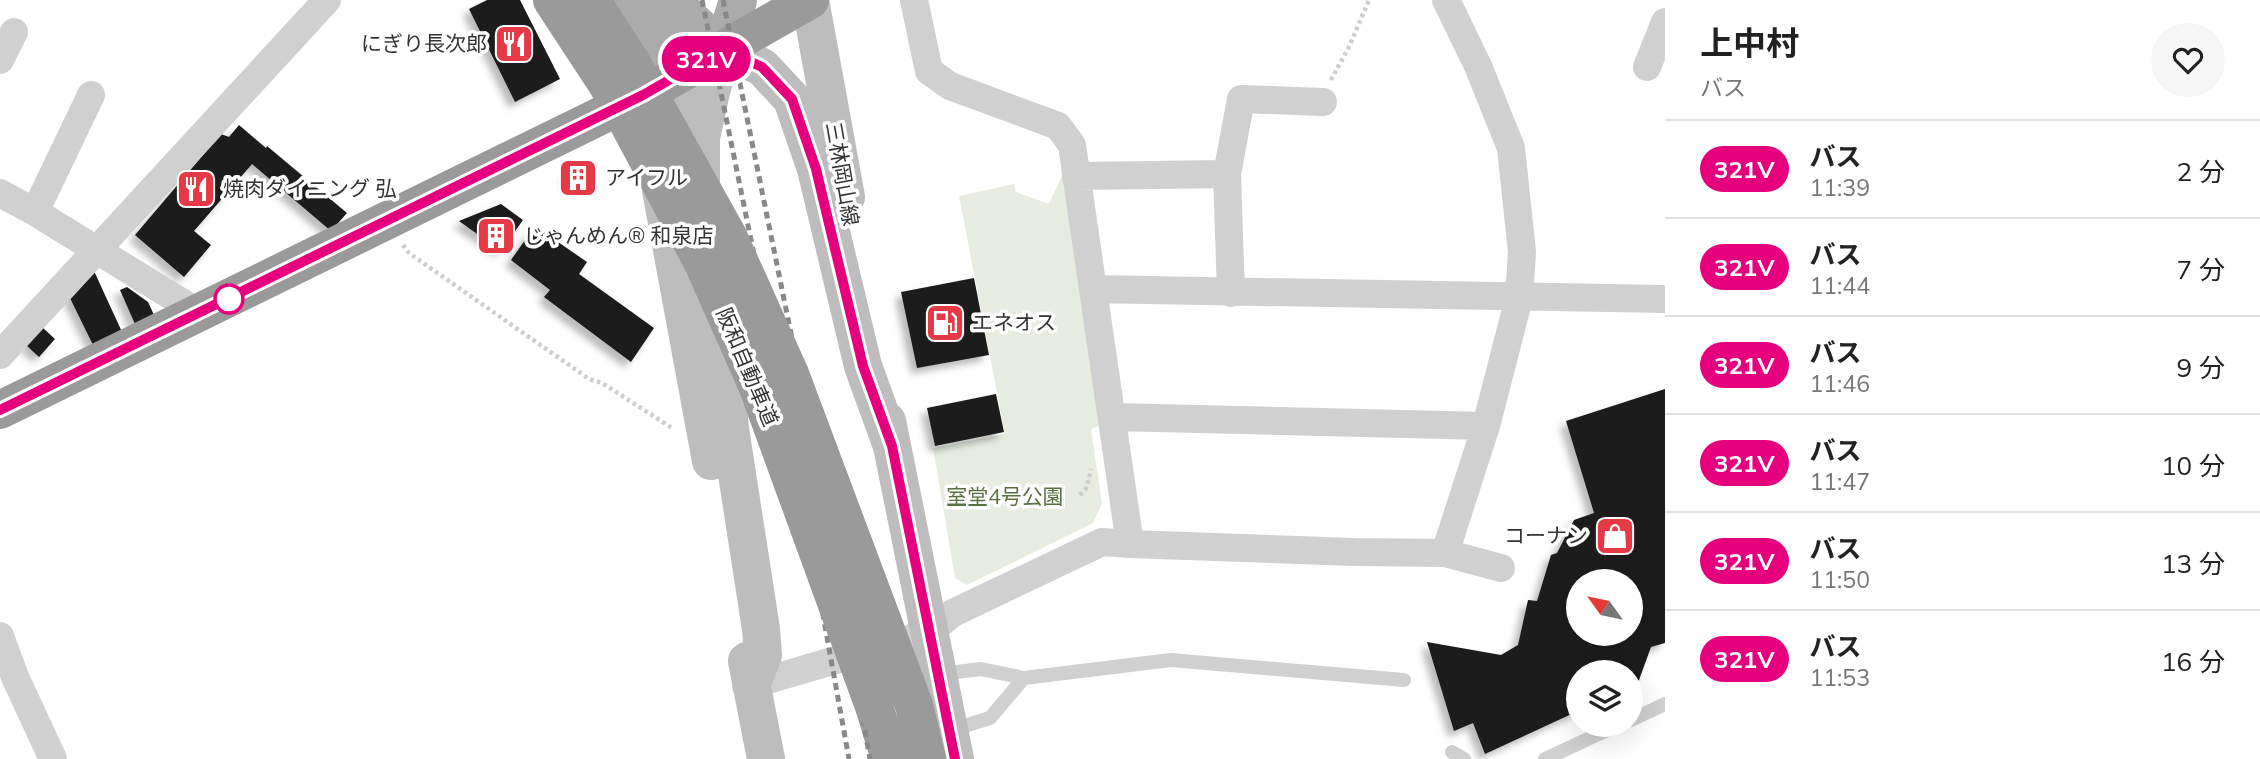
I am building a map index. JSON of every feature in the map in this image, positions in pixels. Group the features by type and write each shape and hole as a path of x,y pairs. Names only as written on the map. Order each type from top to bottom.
{"highway":[{"name":"阪和自動車道","path":"552,0 609,87 703,263 747,360 875,709 890,759"},
{"name":"阪和自動車道","path":"591,0 631,62 728,236 790,374 914,705 944,749"},
{"path":"0,410 658,86 810,0"}],"main road":[{"path":"622,0 658,86 701,216"},
{"path":"656,0 658,86 751,685 766,759"},
{"path":"676,0 680,9 723,49 762,67 792,99 816,169 863,366 892,446"},
{"path":"738,0 711,92 701,138 701,216 761,629 763,655 751,685"},
{"name":"三林岡山線","path":"810,0 892,446 939,674 944,749"}],"street":[{"path":"0,355 327,0"},
{"path":"915,0 929,71 950,86 1058,126 1072,145 1130,544"},
{"path":"1445,553 1486,426 1519,298 1522,252 1511,148 1479,66 1446,0"},
{"path":"1647,67 1665,22"},
{"path":"0,61 14,32"},
{"path":"35,212 92,95"},
{"path":"1231,293 1227,174 1241,99 1321,102"},
{"path":"1076,176 1227,174"},
{"path":"0,194 35,212 199,313"},
{"path":"1093,289 1665,299"},
{"path":"1113,418 1486,426"},
{"path":"751,685 931,631 953,613 1102,542 1445,553 1501,568"},
{"path":"0,636 53,759"}],"lane":[{"path":"939,674 981,669 1024,678 1171,660 1404,680"},
{"path":"944,749 990,718 1024,678"},
{"path":"1643,714 1665,704"},
{"path":"1545,759 1592,737"}],"path":[{"path":"1321,102 1369,0"},
{"path":"397,238 409,253 589,379 602,383 679,433"}],"green space":[{"name":"室堂4号公園","path":"1063,173 1099,426 1091,429 1102,503 1093,523 967,585 955,578 933,448 1005,434 959,196 1014,184 1016,192 1049,204"}],"building":[{"name":"にぎり長次郎","path":"487,0 520,0 560,79 515,102 469,9"},
{"path":"239,125 347,213 331,231 252,164 194,231 211,245 184,277 135,235 221,134 229,137"},
{"name":"アイフル","path":"585,169 590,179 571,187 567,176"},
{"name":"じゃんめん® 和泉店","path":"501,204 523,220 501,251 459,221"},
{"path":"535,226 587,262 579,274 654,328 631,362 544,297 550,290 511,260"},
{"path":"94,271 122,332 93,345 69,296"},
{"path":"974,278 989,355 917,368 901,292"},
{"path":"127,287 148,302 154,315 135,324 120,290"},
{"path":"42,327 55,339 39,357 26,345"},
{"path":"1665,389 1665,643 1651,647 1643,669 1643,660 1566,660 1566,717 1485,754 1473,723 1454,731 1427,642 1501,655 1518,645 1528,600 1537,601 1551,555 1557,553 1574,520 1594,513 1566,421"},
{"path":"996,394 1004,432 935,446 927,408"}],"railway":[{"path":"702,0 788,421 849,759"},
{"path":"723,0 808,417 870,759"}],"bus line":[{"name":"321V","path":"0,410 643,95 723,49 762,67 792,99 816,169 863,366 892,446 955,759"}],"place":[{"name":"にぎり長次郎","path":"514,44"},
{"name":"アイフル","path":"578,178"},
{"name":"焼肉ダイニング 弘","path":"196,189"},
{"name":"じゃんめん® 和泉店","path":"496,236"},
{"name":"エネオス","path":"945,323"},
{"name":"コーナン","path":"1615,536"}]}
